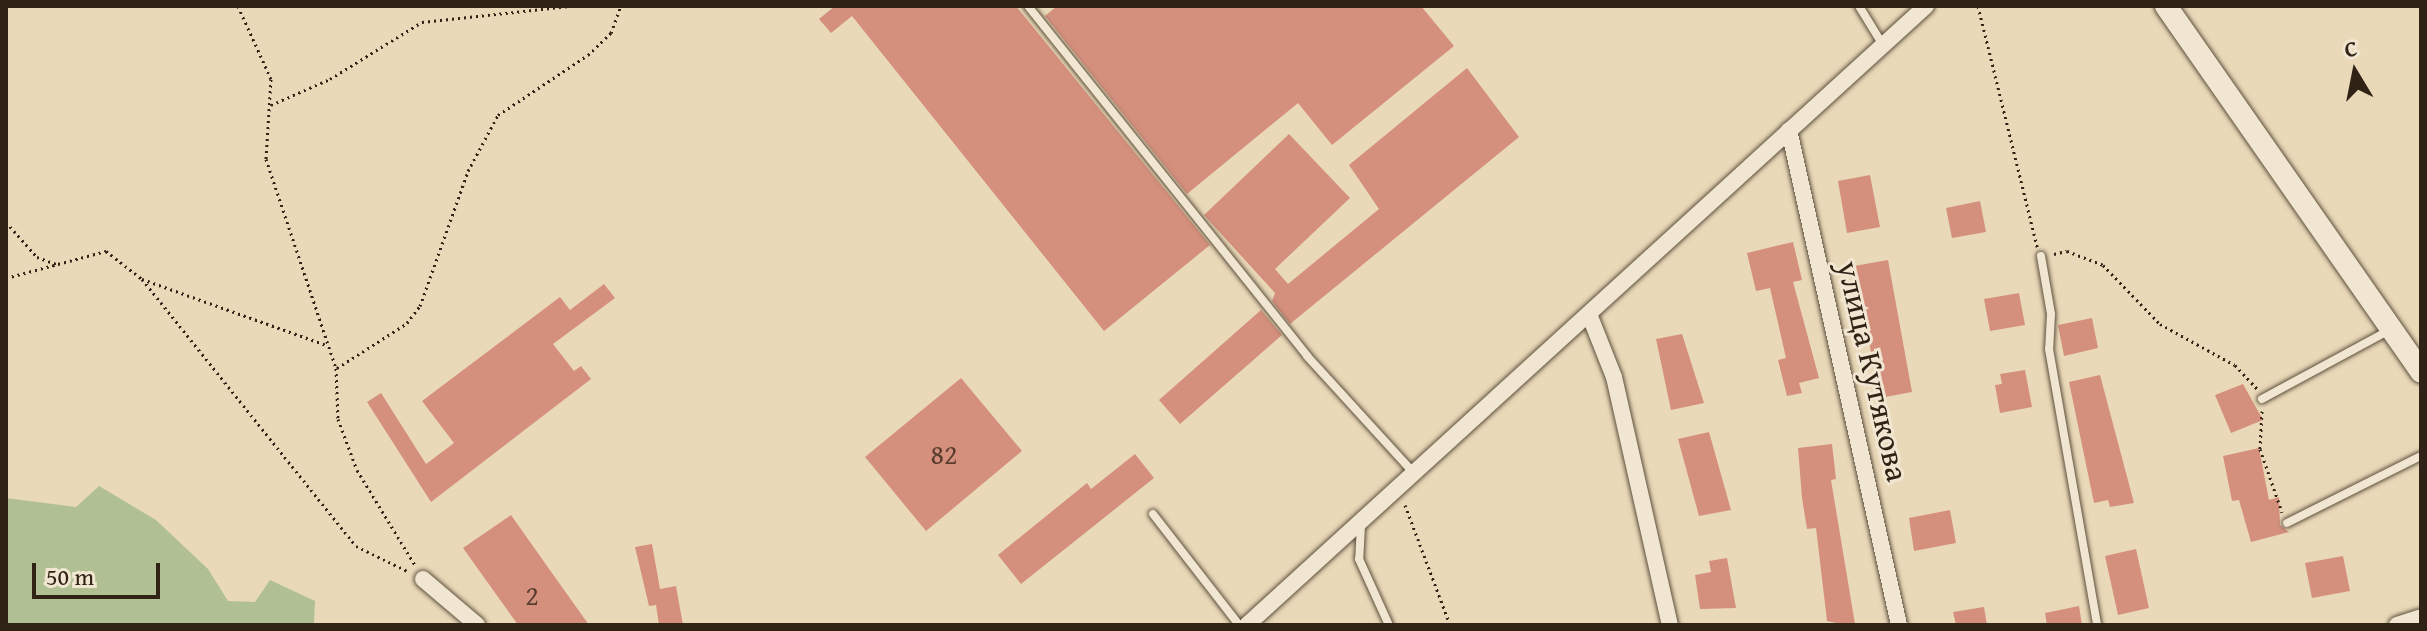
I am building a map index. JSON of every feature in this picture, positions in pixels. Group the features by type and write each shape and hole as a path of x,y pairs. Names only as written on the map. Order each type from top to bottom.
{"main road":[{"path":"2166,6 2421,372"}],"street":[{"path":"1247,625 1394,487 1589,314 1926,6"},
{"name":"улица Кутякова","path":"1789,130 1899,625"},
{"path":"1589,314 1614,377 1670,625"},
{"path":"423,579 477,625"},
{"path":"2397,625 2421,617"}],"lane":[{"path":"1028,6 1307,356 1412,471"},
{"path":"1859,6 1884,46"},
{"path":"2041,256 2051,314 2049,349 2097,625"},
{"path":"2262,399 2392,328"},
{"path":"2287,523 2421,456"},
{"path":"1153,514 1239,625"},
{"path":"1361,520 1359,559 1389,625"}],"path":[{"path":"238,6 271,79 266,159 336,368 338,419 357,470 423,579"},
{"path":"271,105 330,79 422,22 569,6"},
{"path":"336,368 407,323 420,306 468,171 498,115 588,55 611,33 621,6"},
{"path":"1978,6 2022,208 2041,256 2067,251 2103,265 2160,324 2235,365 2262,399 2260,449 2287,523"},
{"path":"6,222 37,257 59,265"},
{"path":"6,278 106,251 142,279 356,546 423,579"},
{"path":"142,279 327,345"},
{"path":"1394,487 1436,578 1450,625"}],"green space":[{"path":"99,486 156,520 208,569 228,601 255,602 270,580 315,601 314,625 6,625 6,498 76,507"}],"building":[{"path":"835,6 1016,6 1210,245 1104,331 852,16 831,33 819,19"},
{"path":"1057,6 1421,6 1454,46 1332,145 1298,103 1187,194 1045,16"},
{"path":"1467,68 1519,137 1290,324 1272,301 1275,293 1204,215 1289,134 1350,198 1275,269 1288,284 1379,209 1349,165"},
{"path":"1870,175 1880,227 1847,233 1838,181"},
{"path":"1980,201 1986,232 1952,238 1946,208"},
{"path":"1793,242 1802,280 1793,282 1819,378 1799,383 1802,393 1787,396 1778,360 1786,358 1770,288 1756,291 1747,253"},
{"path":"1888,260 1912,392 1880,398 1854,266"},
{"path":"604,284 615,298 553,344 574,371 581,366 591,379 431,502 367,402 381,393 426,464 454,443 422,401 560,297 570,310"},
{"path":"2019,293 2025,325 1990,331 1984,299"},
{"path":"1261,310 1282,335 1180,424 1159,400"},
{"path":"2092,318 2098,348 2064,356 2058,325"},
{"path":"1682,334 1704,403 1671,410 1656,339"},
{"path":"2025,370 2032,407 2000,413 1995,385 2002,384 2000,374"},
{"path":"2100,375 2134,503 2110,507 2108,500 2094,503 2069,382"},
{"path":"961,378 1022,451 926,531 865,457"},
{"path":"2243,384 2263,420 2231,433 2215,395"},
{"path":"1709,432 1731,510 1699,516 1678,439"},
{"path":"1832,444 1836,479 1831,480 1855,624 1846,625 1827,621 1816,528 1807,529 1798,448"},
{"path":"2259,448 2269,500 2279,497 2280,525 2289,532 2251,542 2239,500 2232,501 2223,456"},
{"path":"1135,454 1154,478 1021,584 998,555 1087,483 1091,489"},
{"path":"1950,510 1956,543 1914,551 1909,518"},
{"path":"511,515 589,625 518,625 463,548"},
{"path":"652,544 660,589 676,586 683,625 659,625 656,605 649,606 635,547"},
{"path":"2136,549 2149,608 2118,615 2105,556"},
{"path":"2343,556 2350,591 2312,598 2305,563"},
{"path":"1727,558 1736,608 1700,609 1695,575 1711,572 1709,561"},
{"path":"2079,606 2082,625 2047,625 2045,613"},
{"path":"1984,607 1987,625 1956,625 1953,612"}]}
